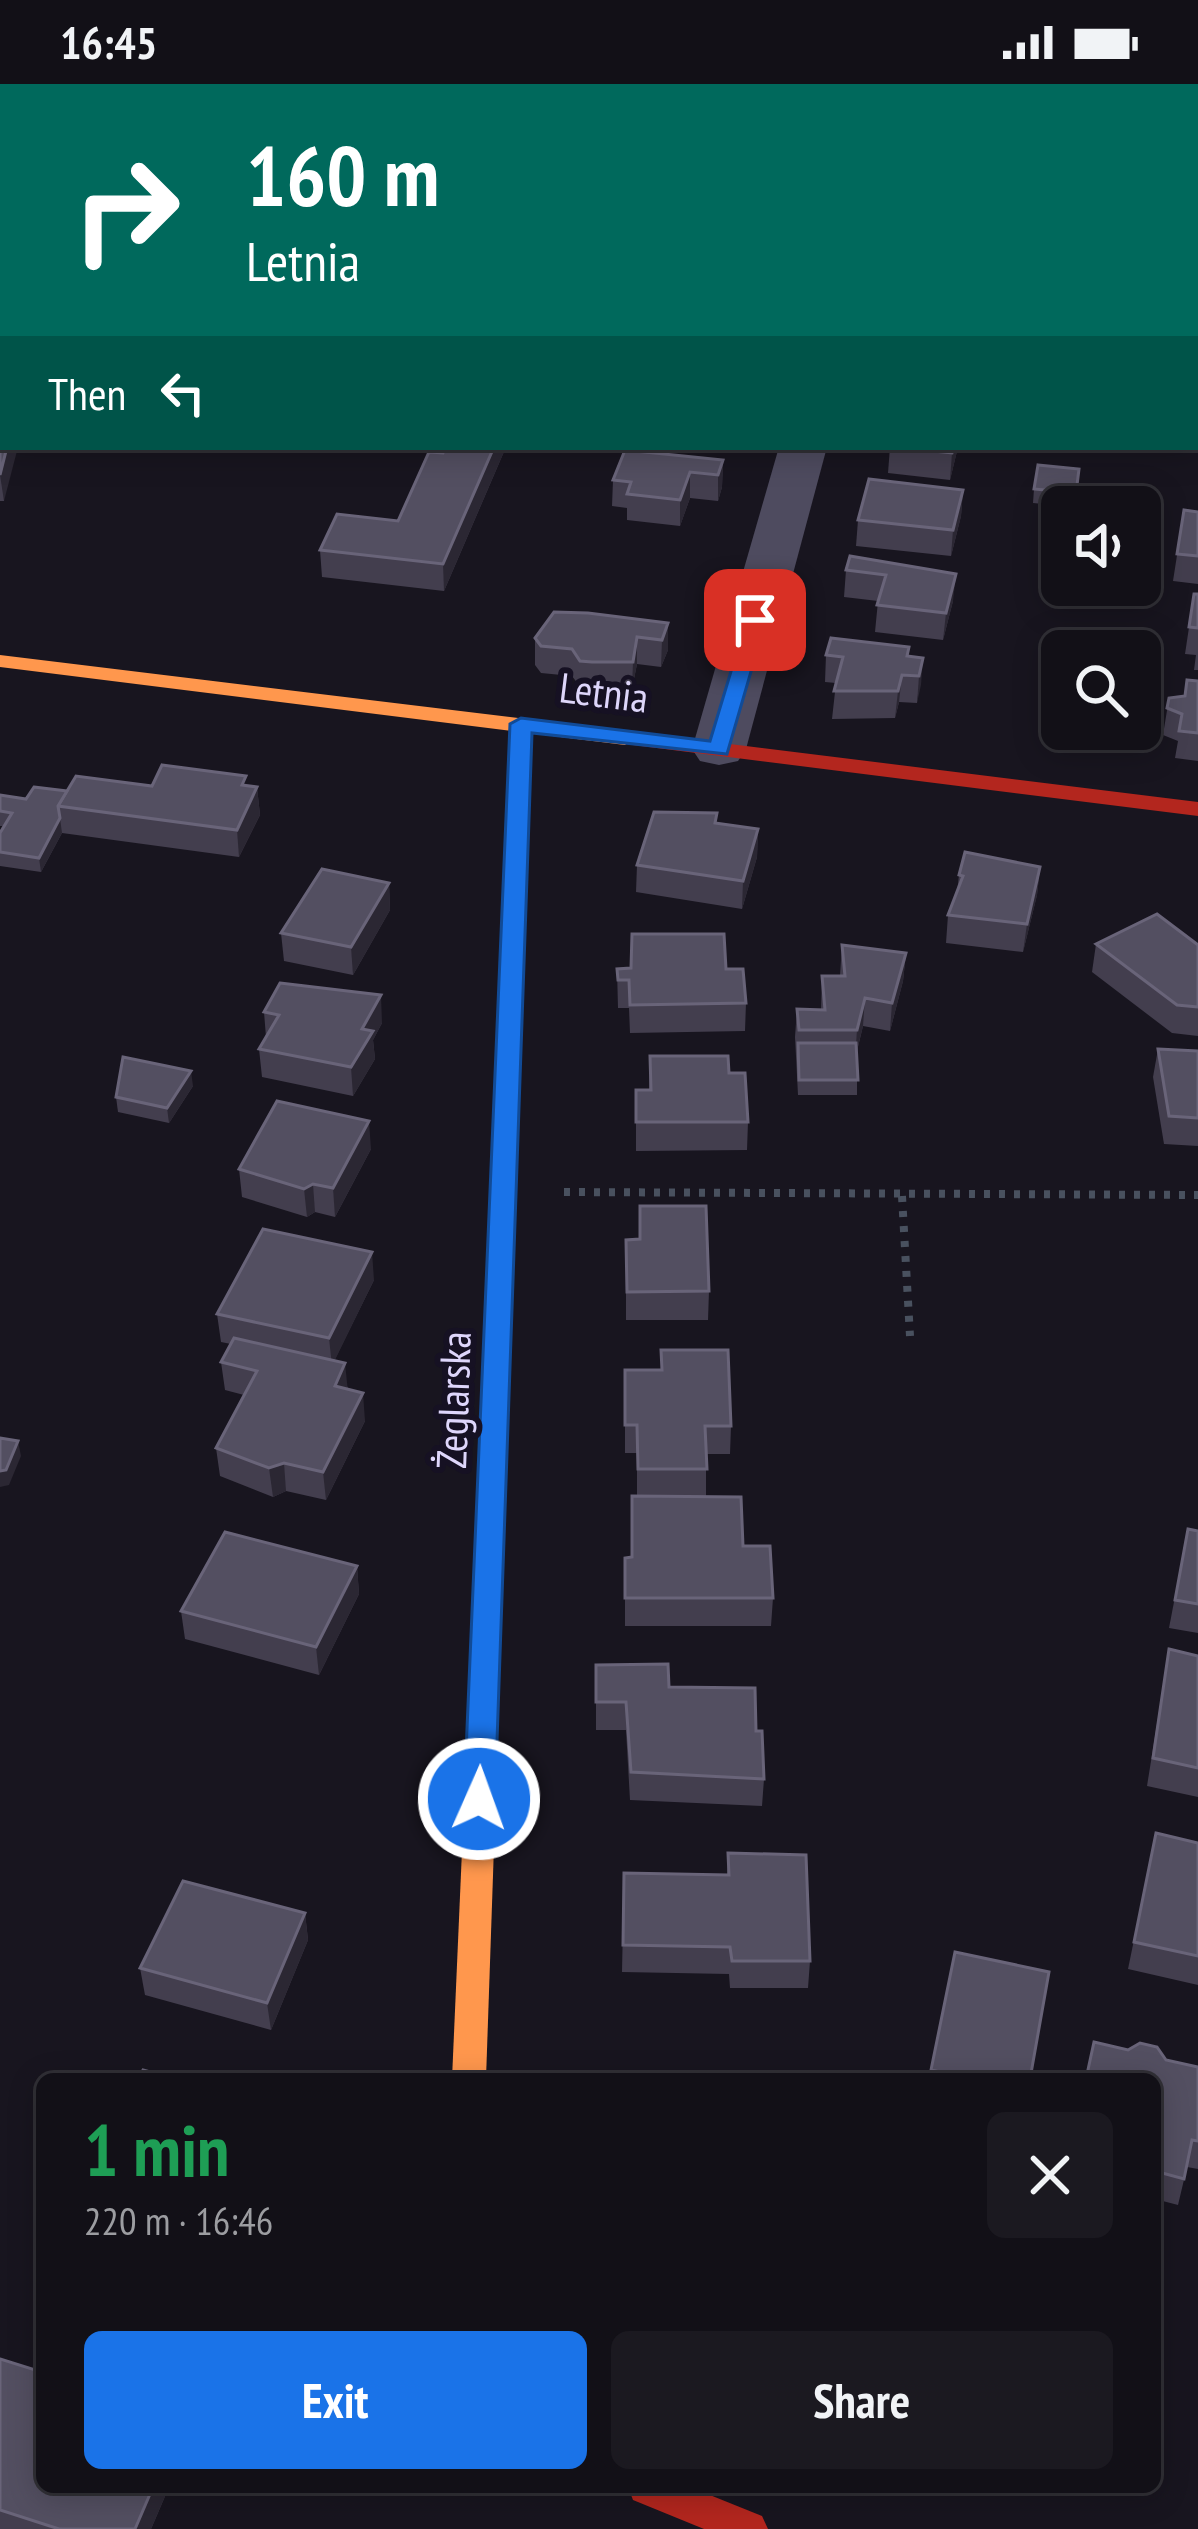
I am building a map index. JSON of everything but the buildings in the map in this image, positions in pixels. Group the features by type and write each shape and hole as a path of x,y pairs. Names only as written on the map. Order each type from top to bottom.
{"street":[{"path":"719,749 802,450"},
{"name":"Letnia","path":"0,661 1198,809"},
{"name":"Żeglarska","path":"469,2073 521,724"},
{"path":"661,2493 749,2529"}],"path":[{"path":"503,1192 1198,1195"},
{"path":"902,1196 910,1336"}],"traffic: fast":[{"path":"513,940 521,724"}],"traffic: slow":[{"path":"0,661 625,738"},
{"path":"469,2073 494,1439"}],"traffic: jam":[{"path":"625,738 1198,809"},
{"path":"494,1439 513,940"},
{"path":"661,2493 749,2529"}],"route":[{"path":"479,1799 521,724 719,749 755,620"}]}
